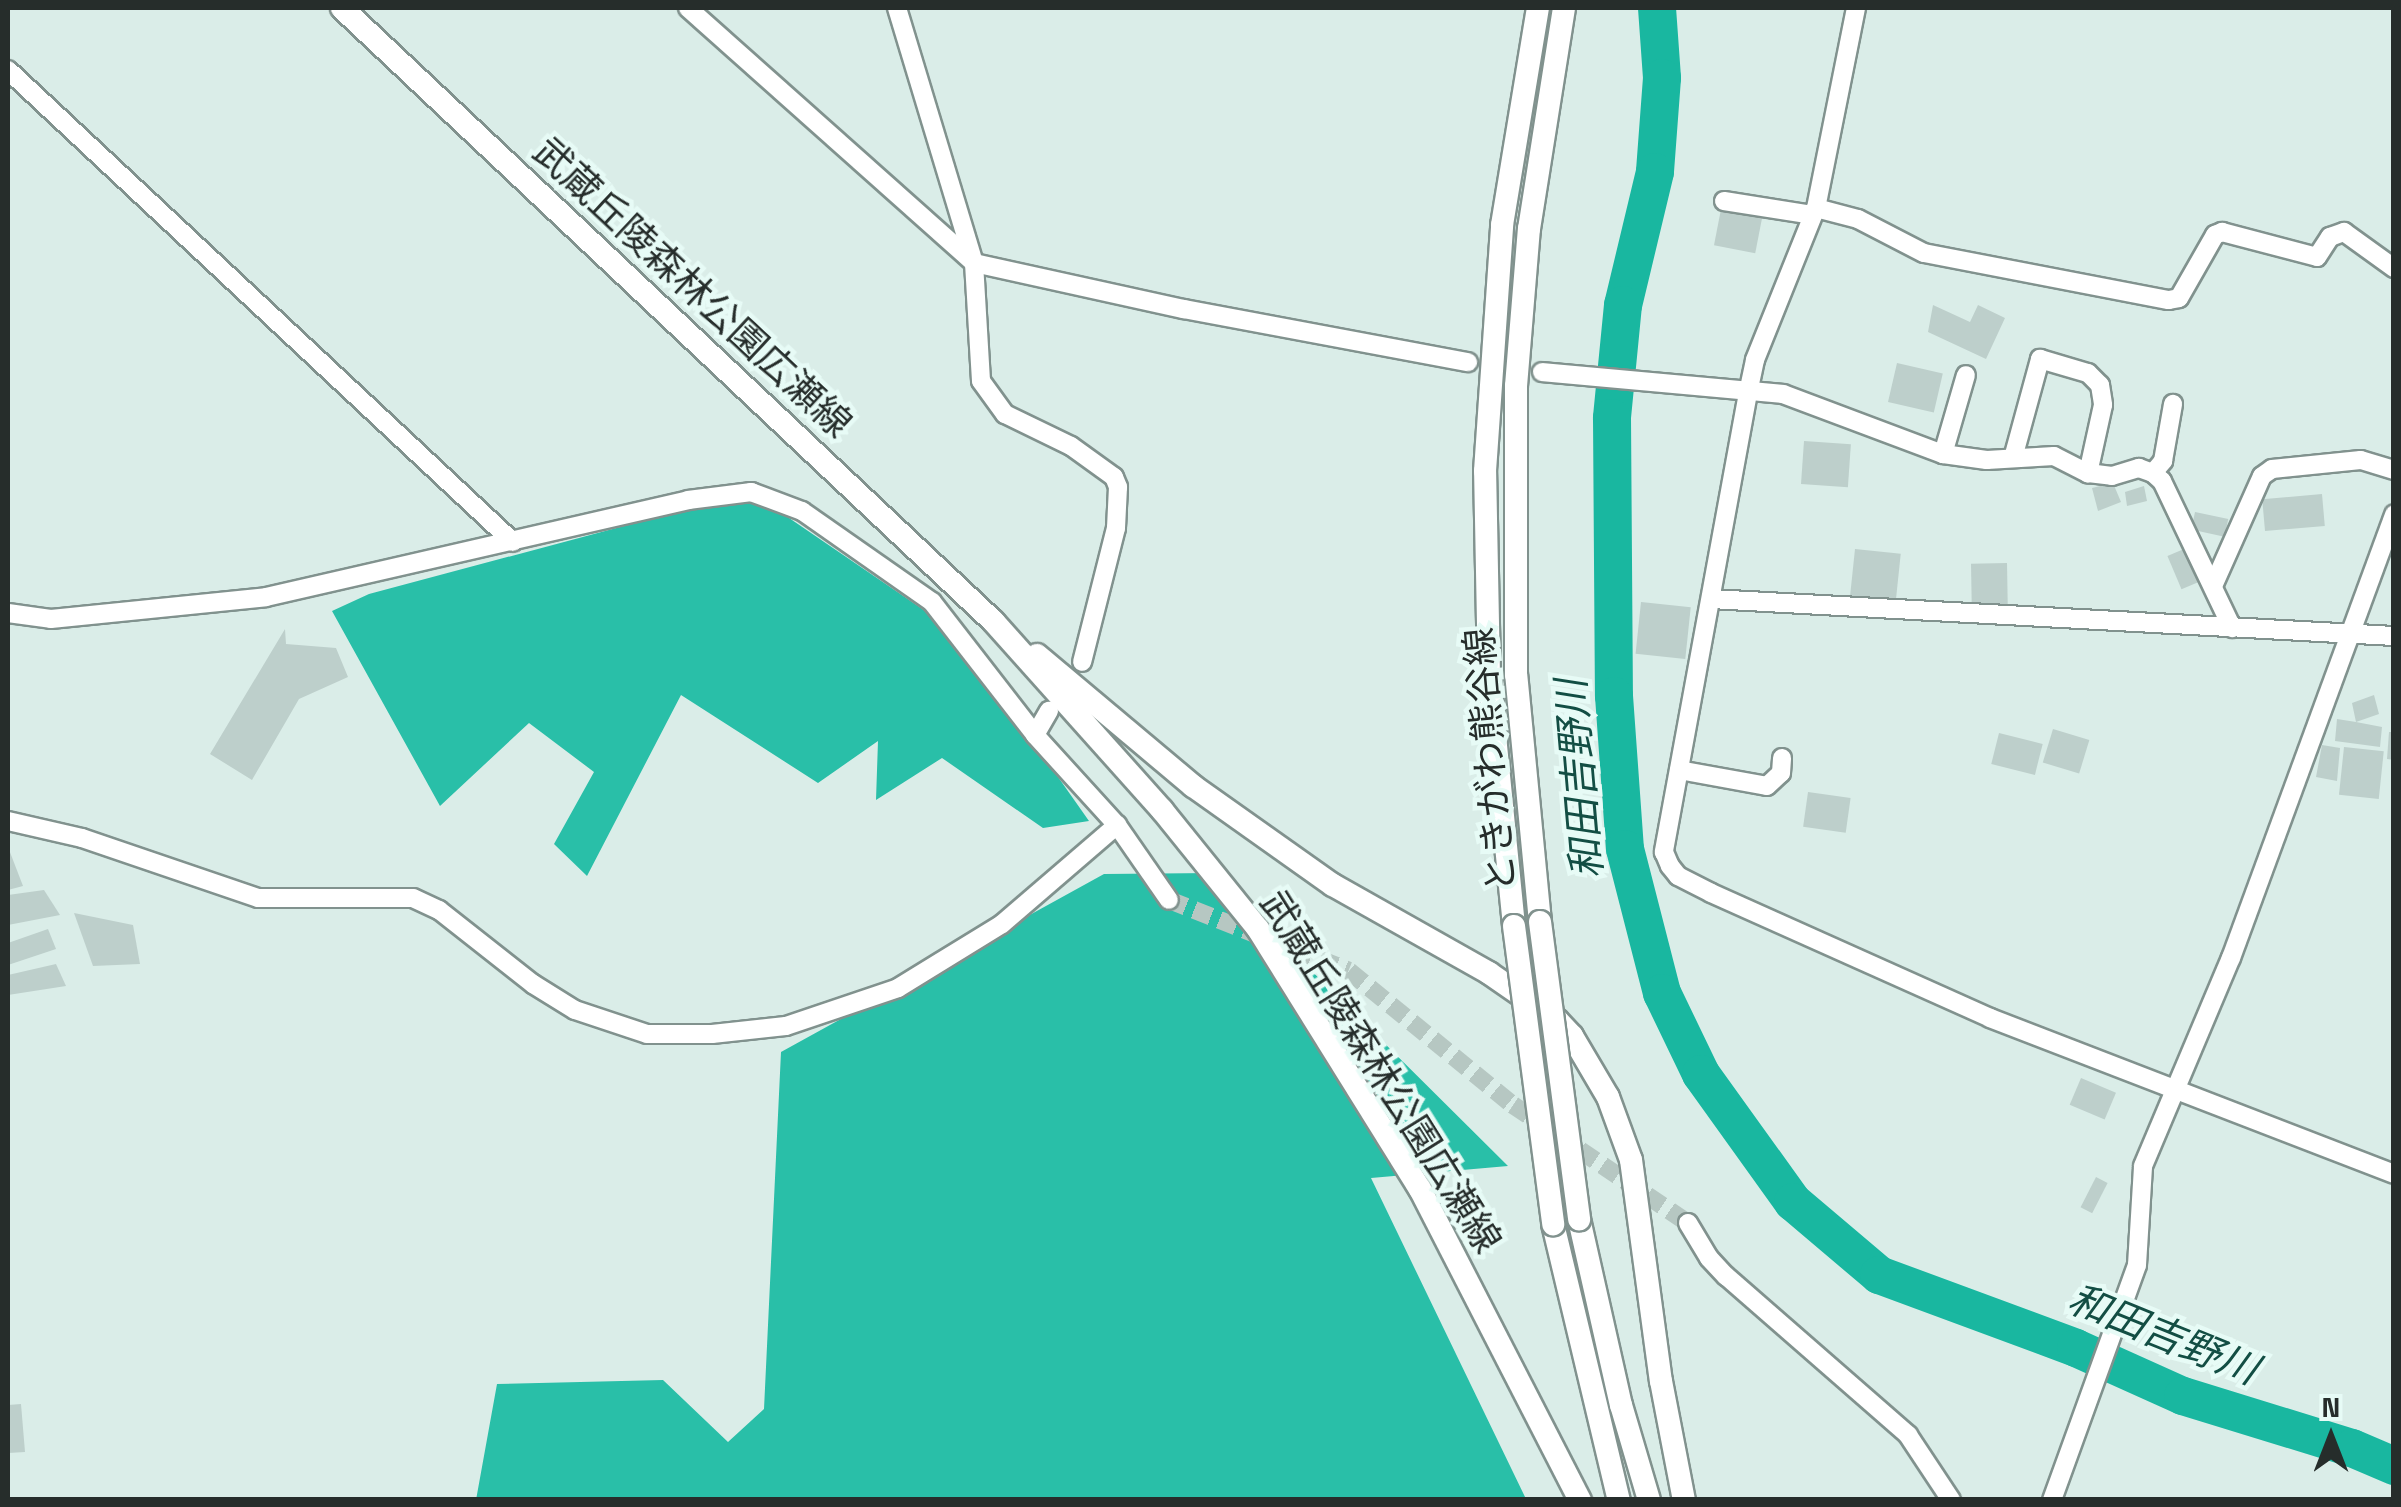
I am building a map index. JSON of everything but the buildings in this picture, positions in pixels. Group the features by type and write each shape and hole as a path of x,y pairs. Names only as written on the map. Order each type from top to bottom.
{"main road":[{"name":"武蔵丘陵森林公園広瀬線","path":"342,8 994,622 1162,810 1258,929 1420,1189 1580,1500"},
{"name":"ときがわ熊谷線","path":"1538,8 1502,226 1486,471 1489,676 1514,926 1554,1224 1569,1306 1619,1500"},
{"name":"ときがわ熊谷線","path":"1564,8 1529,229 1516,386 1516,675 1540,922 1579,1219 1621,1405 1649,1500"},
{"name":"武蔵丘陵森林公園広瀬線","path":"994,622 1088,694 1193,786 1333,884 1489,973 1558,1020 1572,1036 1608,1097 1630,1160 1661,1381 1684,1500"}],"street":[{"path":"688,8 974,263 1184,309 1468,362"},
{"path":"897,8 974,263 981,382 1005,414 1071,446 1114,477 1118,487 1116,528 1082,662"},
{"path":"1856,8 1814,212 1755,360 1664,852 1678,876 1959,1004 2394,1174"},
{"path":"8,70 513,542"},
{"path":"1724,201 1858,220 1924,253 2169,300 2179,298 2215,235 2222,232 2316,257 2330,237 2344,232 2394,268"},
{"path":"2013,458 2040,359 2088,373 2100,386 2103,405 2088,473"},
{"path":"1542,372 1574,372 1798,397 1943,454 1987,460 2054,456 2088,473 2112,476 2139,468 2162,480 2232,628"},
{"path":"1943,454 1966,376"},
{"path":"2153,474 2163,461 2174,404"},
{"path":"2213,586 2262,476 2272,469 2360,460 2394,470"},
{"path":"8,613 68,618 266,597 688,500 751,492 802,511 932,602 1036,735 1118,826 1169,900"},
{"path":"2052,1500 2137,1266 2143,1166 2231,958 2394,514"},
{"path":"1711,599 2394,636"},
{"path":"1036,735 1049,712"},
{"path":"1680,770 1767,786 1781,774 1782,758"},
{"path":"8,821 82,838 258,898 413,898 439,910 533,984 575,1010 648,1034 712,1034 786,1026 826,1016 898,988 1002,924 1118,826"},
{"path":"1688,1224 1709,1258 1726,1276 1908,1435 1950,1500"}],"green space":[{"path":"751,492 956,632 1089,821 1043,828 942,758 876,800 878,741 818,783 681,695 587,876 554,844 594,772 529,723 440,806 332,611 369,594"},
{"path":"1213,873 1508,1166 1371,1178 1526,1499 476,1500 497,1384 663,1380 728,1442 764,1409 781,1052 1104,874"}],"waterway":[{"name":"和田吉野川","path":"1657,8 1662,78 1655,172 1623,305 1612,418 1614,696 1625,849 1662,993 1701,1074 1793,1202 1879,1275 2076,1348 2183,1396 2352,1448 2394,1466"}],"tunnel":[{"path":"1169,900 1349,971 1513,1105 1688,1223"}]}
